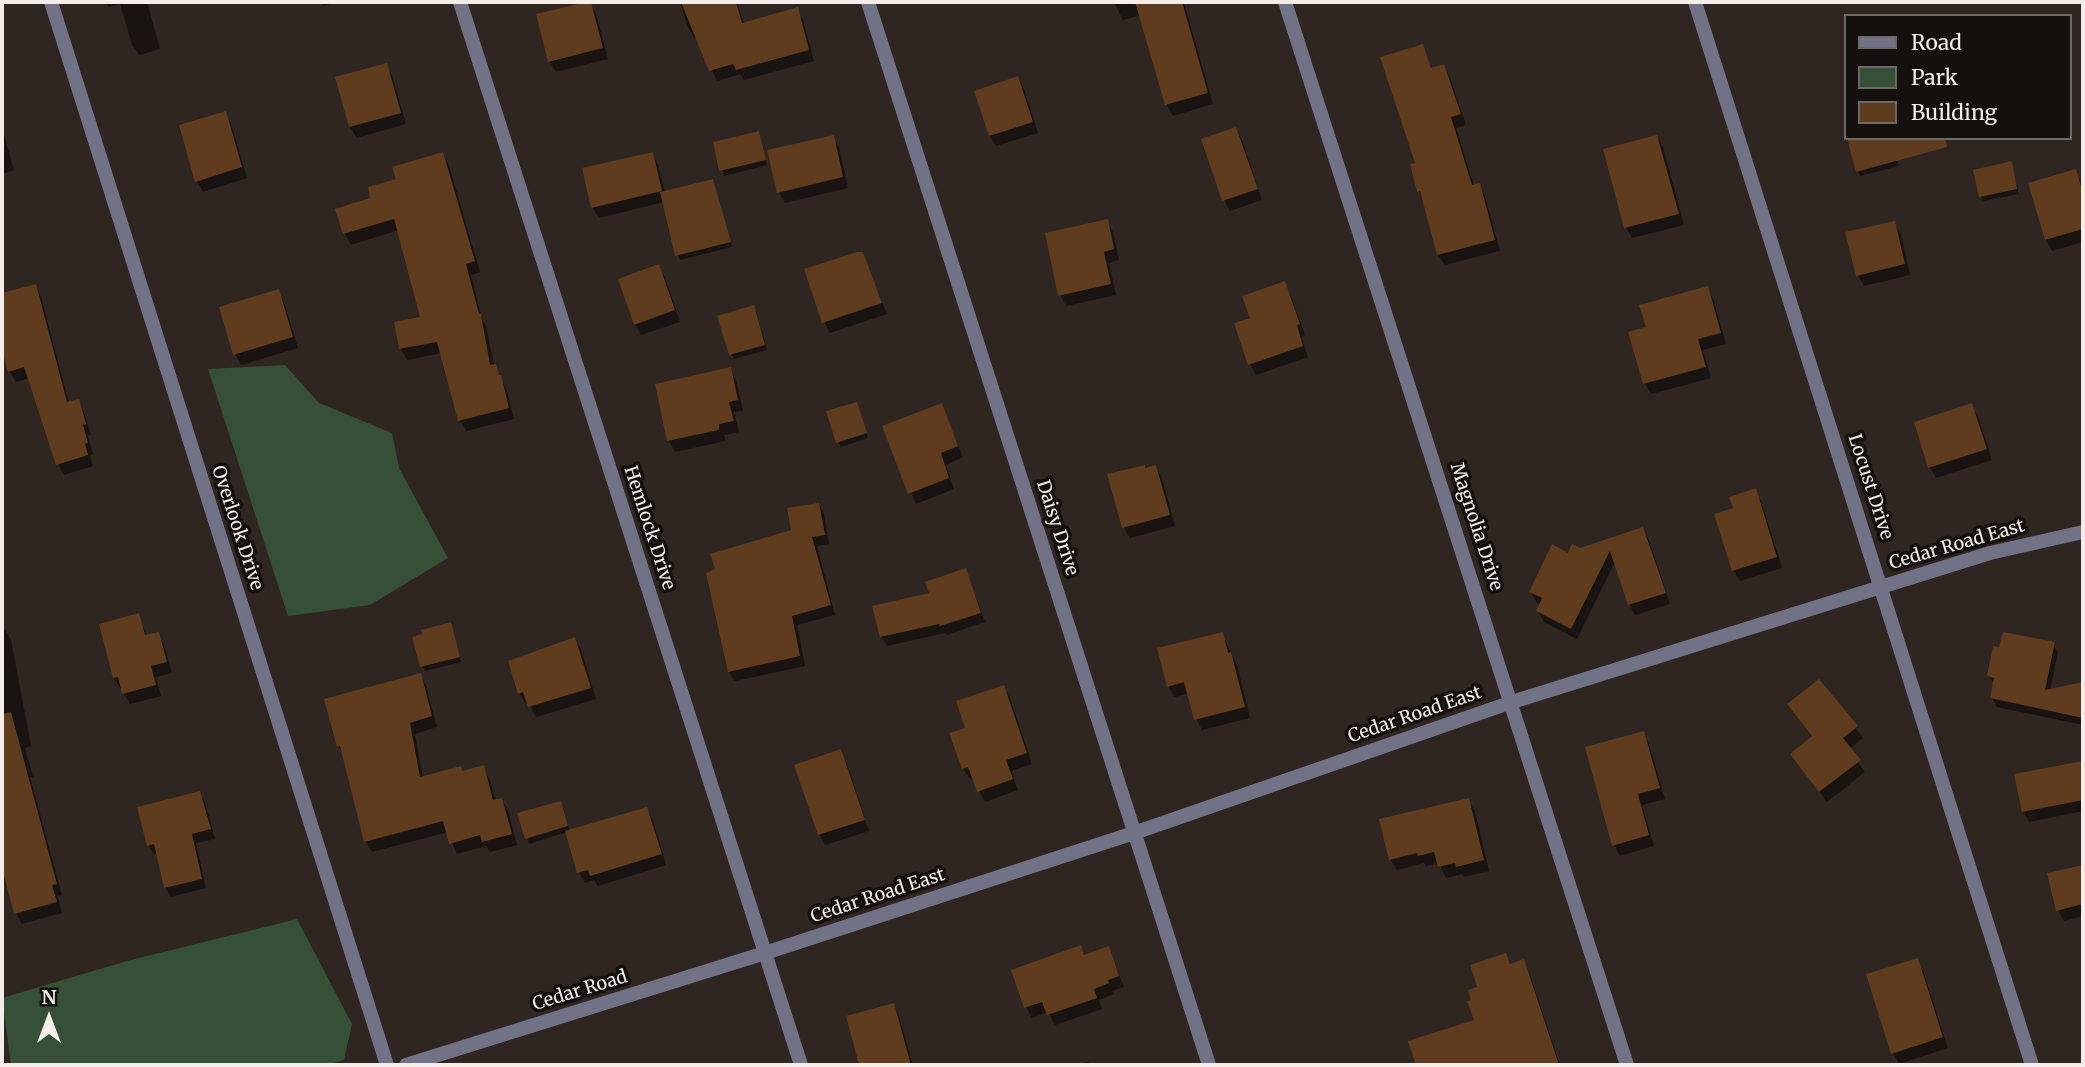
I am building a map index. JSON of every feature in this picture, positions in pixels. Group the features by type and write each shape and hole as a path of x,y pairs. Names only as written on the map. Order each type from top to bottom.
{"street":[{"name":"Overlook Drive","path":"51,2 387,1065"},
{"name":"Hemlock Drive","path":"460,2 801,1065"},
{"name":"Daisy Drive","path":"868,2 1209,1065"},
{"name":"Magnolia Drive","path":"1285,2 1627,1065"},
{"name":"Locust Drive","path":"1695,2 2032,1065"},
{"name":"Cedar Road East","path":"765,953 1134,833 1512,702 1990,553 2083,532"},
{"name":"Cedar Road","path":"407,1065 765,953"}],"green space":[{"path":"285,365 319,403 392,433 399,468 448,558 370,605 288,616 208,369"},
{"path":"297,919 352,1024 344,1060 326,1065 11,1065 2,998 127,961"}],"building":[{"path":"591,2 603,48 548,62 536,14"},
{"path":"681,2 736,2 742,23 798,7 809,50 736,70 733,64 709,71"},
{"path":"1135,2 1182,2 1208,93 1165,105"},
{"path":"1423,44 1431,68 1444,64 1461,114 1451,117 1472,185 1480,183 1495,240 1437,255 1410,164 1415,163 1380,57"},
{"path":"387,63 401,113 349,127 335,77"},
{"path":"1018,76 1033,122 989,136 974,91"},
{"path":"226,111 242,167 195,182 179,125"},
{"path":"1236,127 1258,189 1222,201 1201,139"},
{"path":"759,131 766,160 719,171 713,142"},
{"path":"834,135 843,177 777,193 767,150"},
{"path":"1657,135 1679,214 1624,228 1603,149"},
{"path":"1848,140 1945,140 1947,147 1856,172"},
{"path":"443,152 475,261 466,264 481,314 490,365 496,364 501,375 509,408 458,421 437,342 399,349 394,322 420,317 394,219 343,234 335,209 370,198 368,187 396,179 392,167"},
{"path":"653,152 662,191 591,208 582,168"},
{"path":"2012,161 2017,189 1979,197 1973,170"},
{"path":"2076,169 2083,193 2083,229 2045,240 2028,183"},
{"path":"713,179 731,242 675,256 660,192"},
{"path":"1108,219 1114,249 1104,252 1111,284 1058,296 1045,233"},
{"path":"1895,221 1905,264 1856,276 1845,232"},
{"path":"863,252 882,303 822,323 804,269"},
{"path":"659,264 675,310 634,325 618,279"},
{"path":"1285,281 1300,324 1297,325 1303,346 1248,365 1234,323 1250,318 1242,296"},
{"path":"36,284 67,402 79,399 86,424 83,425 88,455 56,465 24,367 8,372 2,350 2,293"},
{"path":"1708,286 1721,333 1698,339 1706,367 1643,384 1628,332 1646,327 1639,305"},
{"path":"279,289 293,337 233,355 219,307"},
{"path":"754,305 765,345 729,355 717,316"},
{"path":"731,367 738,400 729,402 734,421 719,424 719,430 667,441 655,384"},
{"path":"857,402 867,433 836,443 826,411"},
{"path":"942,403 958,446 941,453 949,478 908,494 882,426"},
{"path":"1972,403 1987,449 1928,468 1914,422"},
{"path":"1145,465 1145,468 1156,465 1170,515 1122,528 1107,474"},
{"path":"1756,488 1777,557 1732,571 1714,514 1733,508 1729,497"},
{"path":"819,503 825,535 812,537 831,605 792,616 800,656 728,672 706,573 715,569 710,554 791,530 787,508"},
{"path":"1643,527 1666,593 1628,605 1610,551 1571,629 1536,611 1542,598 1529,592 1552,544 1568,553 1572,544 1580,548"},
{"path":"966,568 981,613 940,626 939,624 880,637 872,606 929,593 925,582"},
{"path":"139,613 145,635 159,632 167,662 151,666 156,685 122,694 118,677 113,678 99,624"},
{"path":"451,622 460,657 420,667 412,637 422,634 421,630"},
{"path":"1223,632 1245,707 1194,720 1184,682 1167,687 1157,648"},
{"path":"2003,632 2055,642 2045,690 2083,682 2083,718 1990,698 1994,678 1987,676 1993,646 1999,647"},
{"path":"575,637 591,688 528,707 523,692 518,694 508,661"},
{"path":"421,673 432,716 410,723 420,777 461,766 462,771 484,765 493,800 502,798 512,834 482,842 480,835 449,844 443,821 364,842 340,746 337,747 324,699"},
{"path":"1819,679 1858,726 1843,738 1861,760 1819,792 1790,754 1812,736 1787,704"},
{"path":"1004,685 1027,753 1006,760 1013,779 977,792 968,767 962,769 949,733 965,728 956,701"},
{"path":"11,712 57,884 52,885 57,902 14,914 2,868 2,714"},
{"path":"1644,731 1660,788 1638,794 1649,835 1612,846 1585,747"},
{"path":"841,749 865,820 818,835 794,765"},
{"path":"2083,761 2083,800 2022,812 2014,774"},
{"path":"200,791 211,829 192,834 202,879 164,888 154,844 147,846 137,807"},
{"path":"1469,798 1484,860 1456,867 1455,863 1438,867 1434,852 1389,860 1379,819"},
{"path":"561,801 568,826 525,839 517,813"},
{"path":"647,807 662,854 590,876 588,870 577,873 565,831"},
{"path":"2083,865 2083,904 2056,911 2047,873"},
{"path":"1081,945 1084,955 1109,946 1119,976 1094,989 1097,998 1047,1015 1042,1002 1024,1008 1011,970"},
{"path":"1506,953 1510,964 1524,959 1559,1065 1416,1065 1408,1041 1474,1020 1467,1001 1471,1000 1468,990 1477,987 1470,965"},
{"path":"1918,958 1943,1037 1891,1054 1866,974"},
{"path":"894,1003 911,1065 859,1065 846,1016"}]}
